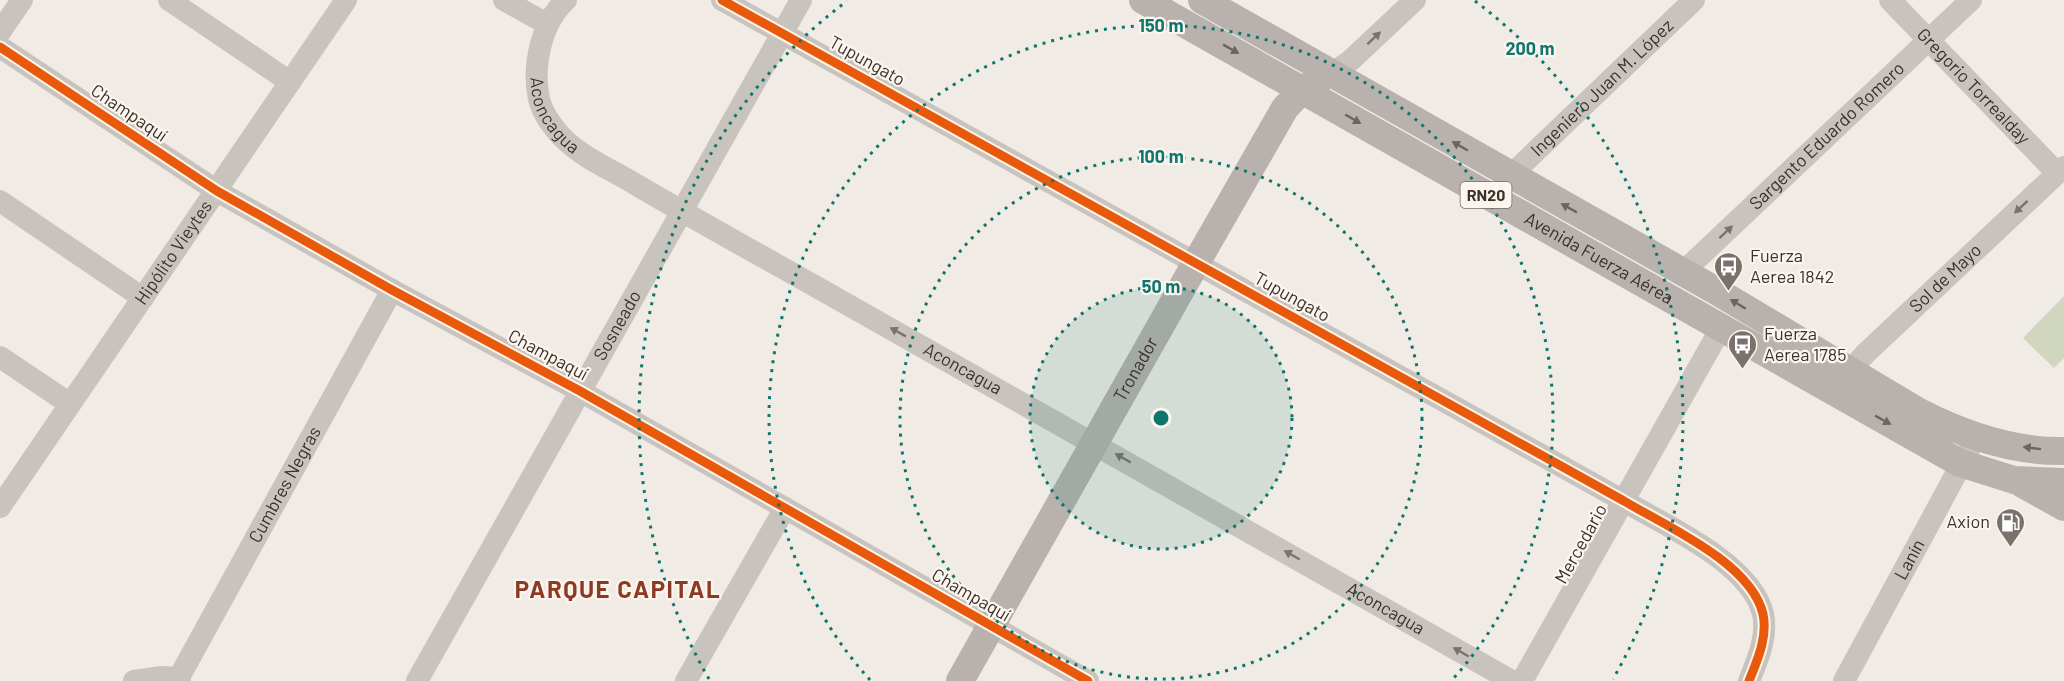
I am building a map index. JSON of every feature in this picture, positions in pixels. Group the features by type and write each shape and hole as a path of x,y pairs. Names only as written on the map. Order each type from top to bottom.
{"main road":[{"name":"Avenida Fuerza Aérea","path":"1143,0 1960,463 2014,480 2064,482"},
{"name":"Avenida Fuerza Aérea","path":"1202,0 1683,272 1919,412 1951,428 1977,437 2014,446 2064,451"},
{"name":"Tronador","path":"960,681 1285,108 1302,90 1331,74"},
{"path":"2014,480 2064,507"}],"street":[{"path":"0,32 22,0"},
{"path":"169,0 290,82"},
{"name":"Hipólito Vieytes","path":"0,507 346,0"},
{"path":"504,0 547,24 566,0"},
{"name":"Tupungato","path":"722,0 1624,501 1723,560 1742,576 1763,614 1763,640 1749,681"},
{"name":"Sosneado","path":"417,681 801,0"},
{"path":"1331,74 1350,61 1415,0"},
{"name":"Ingeniero Juan M. López","path":"1511,175 1694,0"},
{"name":"Gregorio Torrealday","path":"1890,0 2061,170"},
{"name":"Sargento Eduardo Romero","path":"1683,272 1971,0"},
{"name":"Aconcagua","path":"547,24 540,53 537,81 540,101 548,118 561,136 576,149 681,211 1095,442 1512,681"},
{"name":"Champaquí","path":"0,47 217,191 392,290 580,391 1088,681"},
{"name":"Sol de Mayo","path":"1832,392 1850,370 2061,170"},
{"path":"0,201 143,298"},
{"name":"Cumbres Negras","path":"178,680 392,290"},
{"name":"Mercedario","path":"1522,681 1721,328"},
{"path":"0,357 70,404"},
{"name":"Lanín","path":"1844,681 1960,463 1977,437"},
{"path":"686,681 785,508"},
{"path":"134,681 162,677 178,680"}],"green space":[{"path":"2064,296 2064,358 2054,368 2023,338"}],"cycle path":[{"path":"722,0 1705,548 1742,578 1755,596 1763,614 1763,640 1749,681"},
{"path":"0,47 217,191 392,290 580,391 1088,681"}],"place":[{"name":"Fuerza Aerea 1842","path":"1729,292"},
{"name":"Fuerza Aerea 1785","path":"1743,370"},
{"name":"Axion","path":"2011,548"}],"district":[{"name":"PARQUE CAPITAL","path":"618,590"}]}
